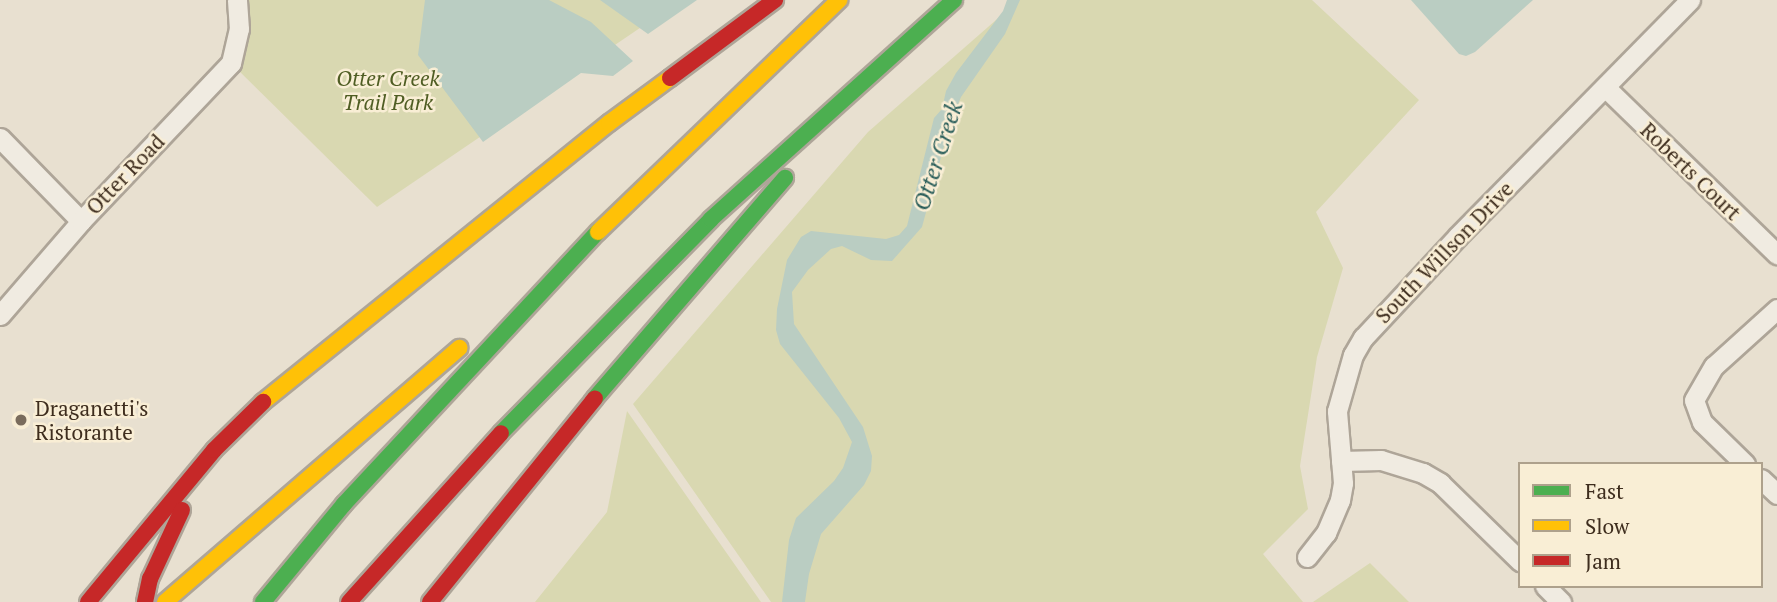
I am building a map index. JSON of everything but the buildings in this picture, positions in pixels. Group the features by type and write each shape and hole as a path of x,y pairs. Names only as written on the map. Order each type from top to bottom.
{"highway":[{"path":"88,602 214,450 300,372 609,123 775,0"},
{"path":"263,602 417,423 589,241 839,0"},
{"path":"349,602 475,460 711,219 954,0"},
{"path":"430,602 701,270 938,15"},
{"path":"494,318 589,241"},
{"path":"165,602 474,335"},
{"path":"145,602 150,579 169,532 183,508 219,461 300,372"},
{"path":"362,602 475,460"}],"street":[{"name":"Otter Road","path":"0,315 80,221 231,63 239,29 237,0"},
{"name":"South Willson Drive","path":"1307,557 1335,516 1343,483 1337,411 1353,355 1363,338 1690,0"},
{"name":"Roberts Court","path":"1605,87 1777,254"},
{"path":"0,138 80,221"},
{"path":"1743,462 1702,422 1694,400 1714,366 1777,309"},
{"path":"1341,461 1381,460 1423,473 1440,483 1518,559"},
{"path":"1763,481 1777,494"},
{"path":"1547,588 1561,602"}],"green space":[{"name":"Otter Creek Trail Park","path":"237,0 681,0 377,207 231,63"},
{"path":"1019,0 1312,0 1419,100 1316,212 1343,268 1317,357 1300,466 1308,509 1263,554 1303,602 771,602 633,404 868,132"},
{"path":"627,411 761,602 535,602 607,512"},
{"path":"1370,563 1409,602 1313,602"}],"water":[{"path":"425,0 549,0 591,22 633,61 613,76 581,73 483,142 418,55"},
{"path":"600,0 697,0 648,34"},
{"name":"Otter Creek","path":"1007,0 1020,0 1005,34 961,97 950,124 922,227 892,261 871,260 842,246 831,249 808,270 792,292 794,324 863,427 872,456 871,471 864,485 821,534 809,574 805,602 782,602 789,540 796,518 834,481 843,468 852,442 839,418 780,344 776,330 777,309 787,260 801,237 811,231 886,239 899,235 907,226 934,118 942,109 946,91 956,73 1003,11"},
{"path":"1411,0 1533,0 1475,52 1466,56 1459,54"}],"traffic: fast":[{"path":"501,433 711,219 954,0"},
{"path":"595,398 785,178"},
{"path":"263,602 344,504 598,232"}],"traffic: slow":[{"path":"598,232 839,0"},
{"path":"263,402 609,123 670,78"},
{"path":"165,602 459,348"}],"traffic: jam":[{"path":"670,78 775,0"},
{"path":"430,602 595,398"},
{"path":"88,602 214,450 263,402"},
{"path":"349,602 501,433"},
{"path":"145,602 150,579 182,510"}],"place":[{"name":"Draganetti's Ristorante","path":"21,420"}]}
